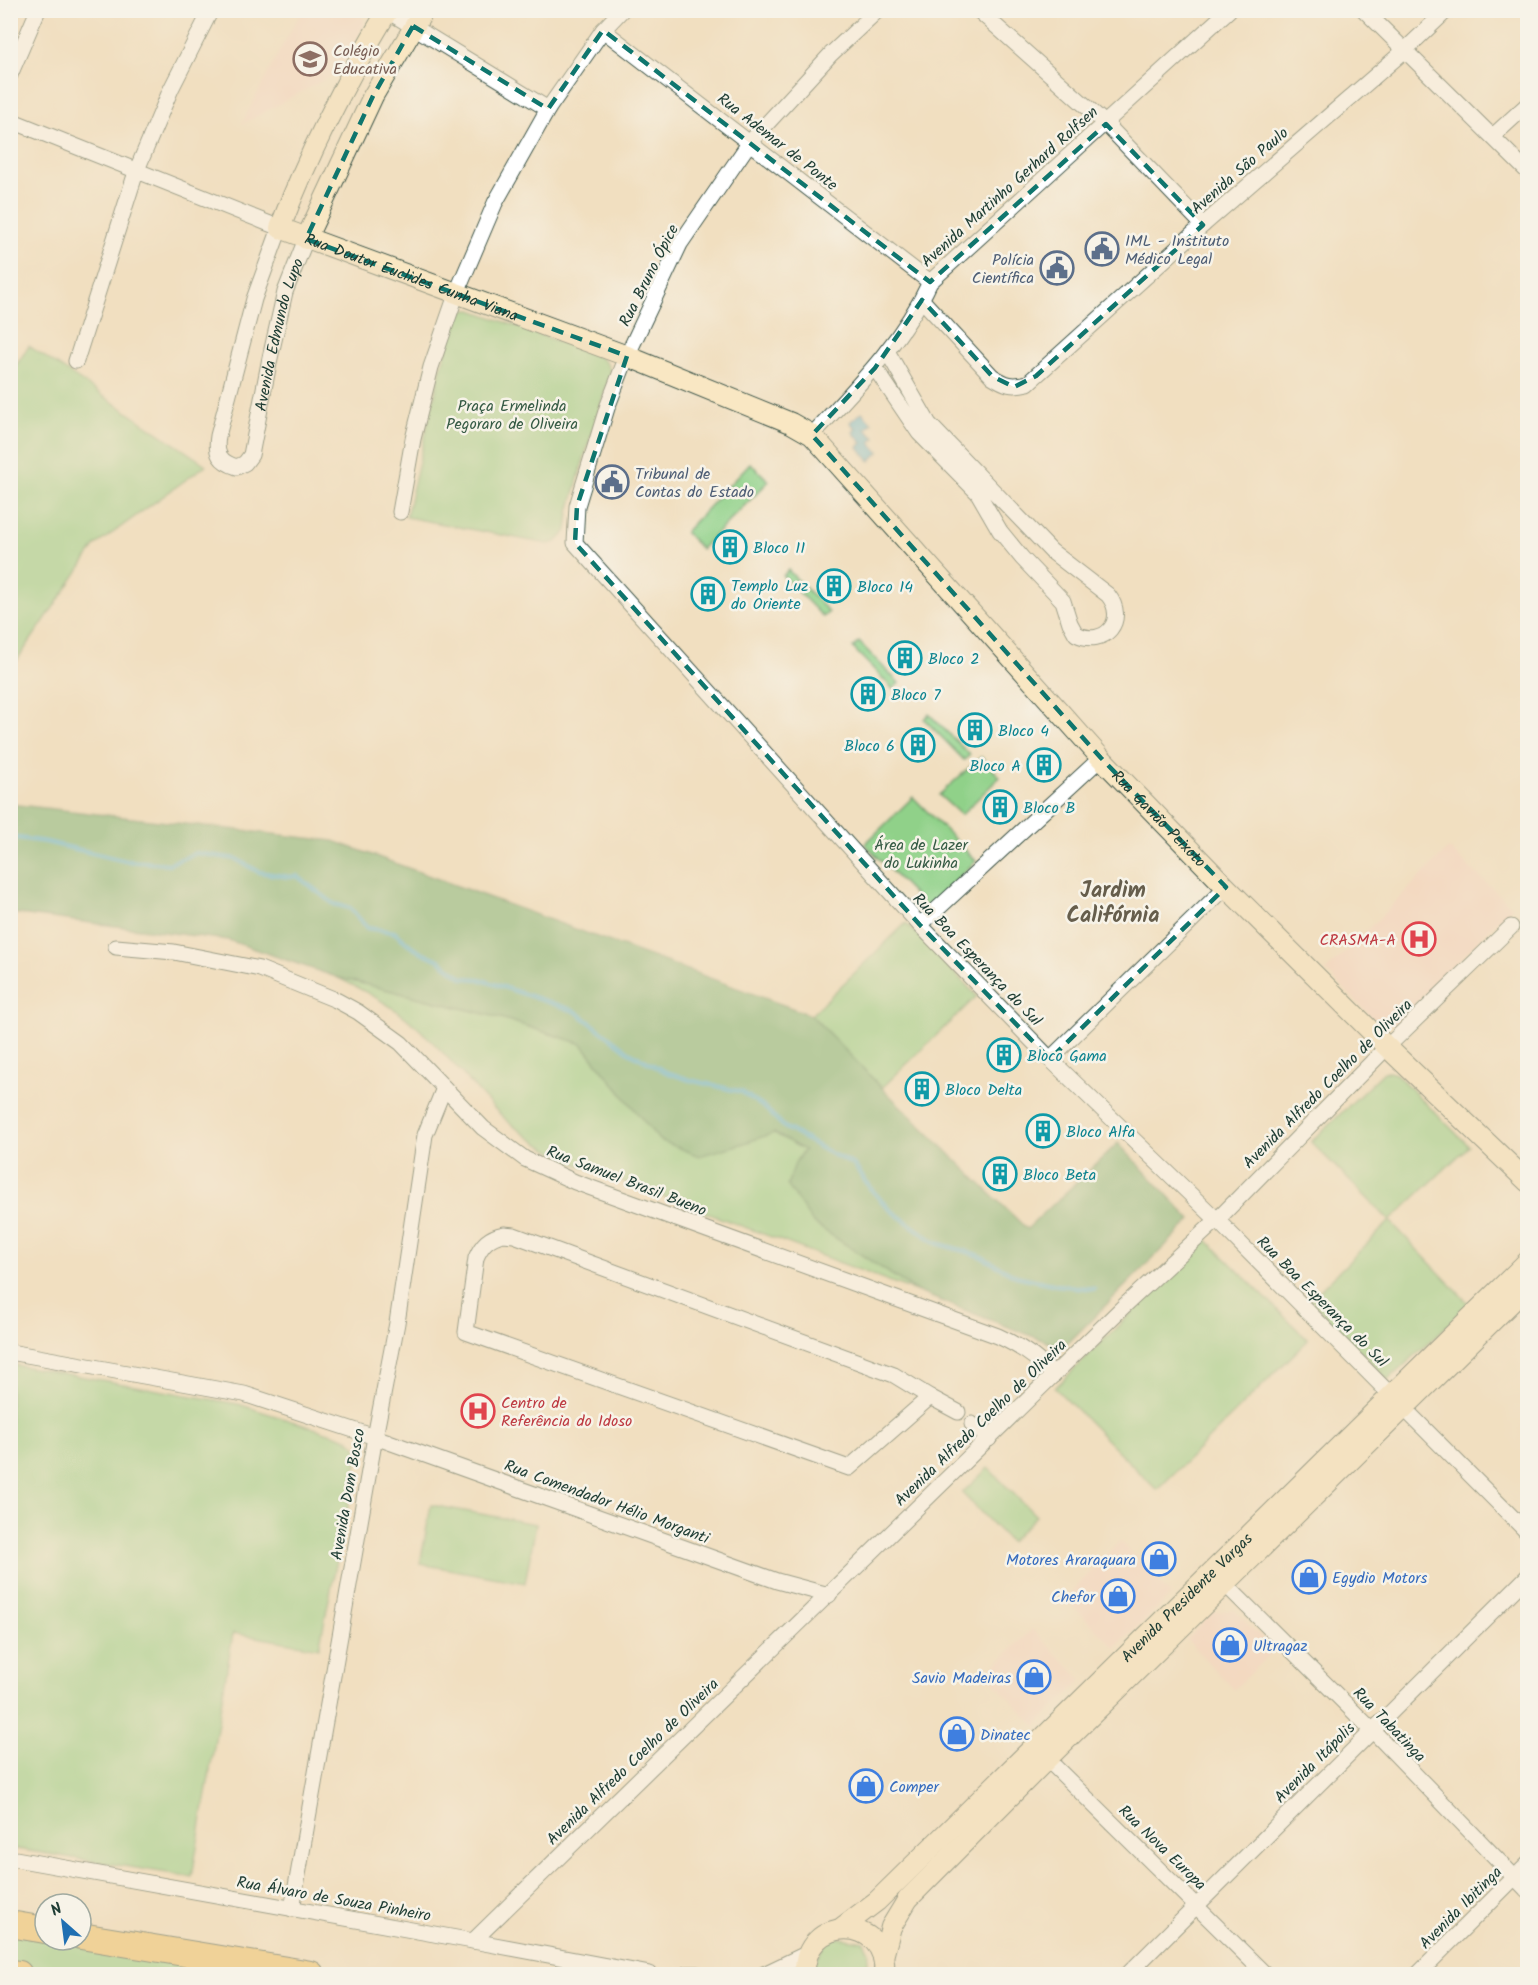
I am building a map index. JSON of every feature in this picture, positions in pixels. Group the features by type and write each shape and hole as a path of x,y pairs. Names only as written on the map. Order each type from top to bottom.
{"highway":[{"path":"10,1924 33,1928"},
{"path":"93,1938 311,1974"},
{"path":"10,1973 19,1974"}],"street":[{"path":"10,75 38,10"},
{"path":"76,361 135,172 171,89 211,10"},
{"path":"400,512 413,439 431,367 457,292 495,203 548,109 603,30 622,10"},
{"name":"Rua Bruno Ópice","path":"575,543 577,506 607,408 627,356 680,244 750,142 831,54 879,10"},
{"path":"978,10 1106,124 1203,225"},
{"name":"Avenida Martinho Gerhard Rolfsen","path":"812,435 875,368 922,300 930,282 1229,10"},
{"path":"1364,10 1527,172"},
{"name":"Avenida São Paulo","path":"922,300 992,376 1014,387 1028,383 1203,225 1404,51 1447,10"},
{"path":"387,11 419,18 548,109"},
{"name":"Avenida Edmundo Lupo","path":"387,11 341,92 311,154 254,299 216,447 223,460 237,467 245,463 250,455 285,292 306,238 373,96 419,18"},
{"name":"Rua Ademar de Ponte","path":"603,30 930,282"},
{"path":"1492,136 1527,104"},
{"name":"Rua Doutor Euclides Cunha Viana","path":"10,120 135,172 306,238 627,356 791,423 812,435"},
{"path":"887,351 924,429"},
{"path":"875,368 924,429 983,490 1051,551 1108,595 1115,603 1117,612 1112,628 1099,637 1091,639 1076,634 1063,601 1000,531 983,490"},
{"name":"Rua Gavião Peixoto","path":"812,435 1101,758 1226,887 1527,1182"},
{"name":"Rua Boa Esperança do Sul","path":"575,543 920,925 1050,1059 1217,1220 1527,1533"},
{"path":"920,925 1101,758"},
{"path":"1050,1059 1226,887"},
{"name":"Avenida Alfredo Coelho de Oliveira","path":"473,1941 1054,1375 1217,1220 1387,1047 1511,927"},
{"name":"Rua Samuel Brasil Bueno","path":"116,947 174,952 260,969 336,1000 358,1012 401,1043 483,1128 525,1159 565,1178 998,1336 1019,1345 1038,1358 1054,1375"},
{"name":"Avenida Dom Bosco","path":"292,1909 397,1323 425,1135 444,1088"},
{"path":"930,1397 849,1468 466,1332 476,1258 486,1241 504,1234 514,1235 894,1375 958,1412"},
{"name":"Avenida Presidente Vargas","path":"808,1953 816,1941 827,1933 840,1929 877,1901 1225,1584 1527,1261"},
{"name":"Avenida Presidente Vargas","path":"884,1970 891,1927 908,1899 1040,1753 1397,1401 1527,1286"},
{"name":"Rua Comendador Hélio Morganti","path":"10,1352 244,1394 375,1437 777,1581 829,1595"},
{"path":"972,1424 989,1439"},
{"name":"Avenida Itápolis","path":"1128,1974 1527,1576"},
{"name":"Rua Tabatinga","path":"1225,1584 1372,1730 1527,1891"},
{"name":"Rua Nova Europa","path":"1040,1753 1265,1974"},
{"name":"Rua Álvaro de Souza Pinheiro","path":"10,1858 650,1974"},
{"name":"Avenida Ibitinga","path":"1418,1974 1527,1864"},
{"path":"840,1929 849,1929 867,1935 874,1941 884,1970"},
{"path":"764,1974 808,1953"},
{"path":"805,1974 808,1953"},
{"path":"687,1974 697,1974"}],"highlighted area":[{"path":"413,26 548,109 603,30 930,282 1106,124 1203,225 1036,376 1014,387 992,376 922,300 875,368 812,435 1101,758 1226,887 1050,1059 920,925 575,543 577,506 627,356 306,239 373,96"}],"shaded area":[{"name":"Colégio Educativa","path":"302,11 361,11 364,24 340,71 242,124 281,48"},
{"name":"CRASMA-A","path":"1449,848 1512,907 1396,1024 1378,1023 1326,971"},
{"name":"Chefor","path":"1120,1541 1171,1595 1115,1648 1065,1598"},
{"name":"Ultragaz","path":"1234,1610 1274,1650 1234,1689 1186,1639 1212,1613"},
{"name":"Savio Madeiras","path":"1032,1629 1082,1680 1036,1726 986,1674"}],"green space":[{"name":"Praça Ermelinda Pegoraro de Oliveira","path":"467,310 596,355 609,368 610,375 569,512 567,531 556,542 548,544 406,517 441,368 456,319"},
{"path":"29,346 206,465 96,545 11,669 11,373"},
{"path":"750,463 769,481 701,549 685,532"},
{"path":"788,570 829,612 823,617 783,576"},
{"path":"859,642 899,683 893,689 853,648"},
{"path":"929,714 970,755 964,760 924,719"},
{"path":"981,757 1000,777 961,815 939,795"},
{"name":"Área de Lazer do Lukinha","path":"913,797 976,861 927,908 865,844"},
{"path":"10,804 334,841 811,1015 882,1088 1027,1229 1118,1143 1191,1220 1063,1348 918,1292 813,1223 787,1185 796,1161 804,1150 774,1133 699,1156 659,1140 582,1044 501,1018 336,977 228,940 11,913"},
{"path":"906,923 977,996 882,1088 811,1015"},
{"path":"336,977 501,1018 582,1044 659,1140 741,1144 774,1132 805,1150 796,1161 813,1223 918,1292 568,1161 505,1119 434,1043 403,1015 375,997"},
{"path":"1384,1072 1396,1074 1469,1146 1390,1221 1311,1142"},
{"path":"1390,1221 1470,1305 1388,1380 1310,1300"},
{"path":"1206,1239 1308,1340 1157,1490 1055,1388"},
{"path":"10,1364 238,1404 348,1439 356,1446 359,1453 319,1648 233,1633 192,1877 11,1848"},
{"path":"988,1468 1036,1516 1010,1542 962,1493"},
{"path":"431,1505 536,1524 525,1583 420,1564"},
{"path":"10,1933 33,1938 33,1952 93,1952 93,1946 260,1974 66,1974 11,1965"},
{"path":"829,1936 864,1942 869,1952 866,1974 808,1974"}],"water":[{"path":"862,412 872,423 866,429 875,438 870,442 879,452 870,461 858,447 862,443 853,432 856,429 850,422"}],"waterway":[{"path":"10,837 46,842 126,861 169,864 196,853 236,859 259,872 289,877 297,876 334,904 350,908 367,928 394,932 415,949 439,960 463,978 479,979 575,1011 629,1052 666,1072 742,1092 766,1109 784,1127 854,1165 889,1209 936,1243 978,1255 1016,1276 1057,1285 1094,1289"}],"place":[{"name":"Colégio Educativa","path":"310,59"},
{"name":"IML - Instituto Médico Legal","path":"1102,249"},
{"name":"Polícia Científica","path":"1057,268"},
{"name":"Tribunal de Contas do Estado","path":"612,482"},
{"name":"Bloco 11","path":"730,547"},
{"name":"Bloco 14","path":"834,586"},
{"name":"Templo Luz do Oriente","path":"708,594"},
{"name":"Bloco 2","path":"905,658"},
{"name":"Bloco 7","path":"868,694"},
{"name":"Bloco 4","path":"975,730"},
{"name":"Bloco 6","path":"918,745"},
{"name":"Bloco A","path":"1044,765"},
{"name":"Bloco B","path":"1000,807"},
{"name":"CRASMA-A","path":"1419,939"},
{"name":"Bloco Gama","path":"1004,1055"},
{"name":"Bloco Delta","path":"922,1089"},
{"name":"Bloco Alfa","path":"1043,1131"},
{"name":"Bloco Beta","path":"1000,1174"},
{"name":"Centro de Referência do Idoso","path":"478,1411"},
{"name":"Motores Araraquara","path":"1159,1559"},
{"name":"Egydio Motors","path":"1309,1577"},
{"name":"Chefor","path":"1118,1596"},
{"name":"Ultragaz","path":"1230,1645"},
{"name":"Savio Madeiras","path":"1034,1677"},
{"name":"Dinatec","path":"957,1734"},
{"name":"Comper","path":"866,1786"}],"district":[{"name":"Jardim Califórnia","path":"1113,902"}]}
